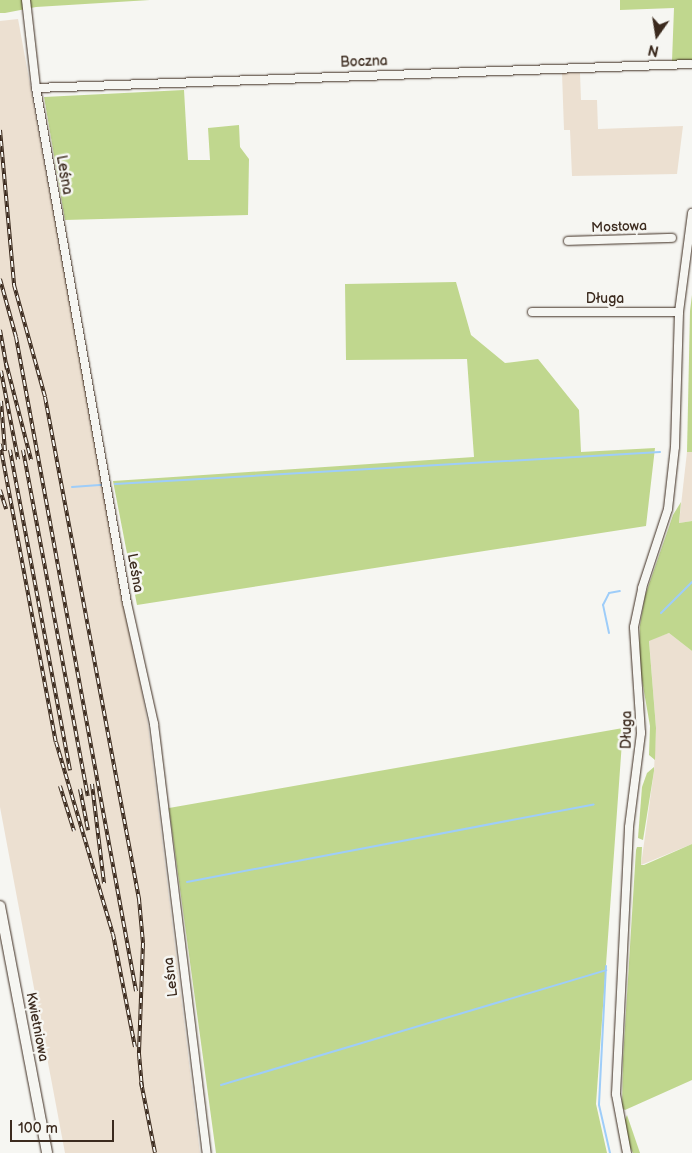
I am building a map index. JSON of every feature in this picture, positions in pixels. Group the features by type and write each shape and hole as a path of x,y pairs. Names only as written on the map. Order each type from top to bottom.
{"street":[{"name":"Leśna","path":"26,0 36,88 127,603 154,724 206,1153"},
{"name":"Boczna","path":"36,88 692,64"},
{"name":"Długa","path":"627,1153 616,1094 629,827 641,733 634,627 642,588 668,509 675,447 679,312 692,213"},
{"name":"Mostowa","path":"568,242 672,238"},
{"name":"Długa","path":"532,312 679,312"},
{"name":"Kwietniowa","path":"0,906 47,1153"}],"shaded area":[{"path":"18,19 148,725 200,1153 65,1153 0,807 0,21"},
{"path":"562,73 580,73 581,100 597,100 598,129 683,126 677,174 572,176 570,130 564,130"},
{"path":"687,452 692,452 692,521 679,523"},
{"path":"669,633 692,651 692,844 641,865 654,771 656,728 649,640"}],"green space":[{"path":"0,0 150,0 36,7 0,13"},
{"path":"620,0 692,0 692,60 672,61 674,8 620,10"},
{"path":"184,90 188,160 210,160 208,128 239,125 240,147 249,159 248,215 65,220 44,97"},
{"path":"456,282 471,335 505,363 538,359 579,410 581,452 655,448 646,526 137,605 113,481 474,457 467,359 346,360 345,284"},
{"path":"692,295 692,452 687,452 690,311"},
{"path":"681,502 679,523 692,521 692,651 669,633 649,641 656,728 655,760 649,755 650,726 639,663 640,625 645,596 673,515"},
{"path":"623,728 596,1104 607,1153 216,1153 169,808"},
{"path":"654,767 643,840 638,838 642,787 647,773"},
{"path":"692,844 692,1080 625,1110 622,1108 623,1059 636,850 637,847 642,847 641,865 644,865"},
{"path":"627,1115 640,1153 633,1153 628,1143 624,1122"}],"waterway":[{"path":"115,484 660,452"},
{"path":"72,487 103,485"},
{"path":"661,613 692,582"},
{"path":"609,633 603,605 609,593 620,591"},
{"path":"187,882 594,804"},
{"path":"606,966 599,1105 610,1153"},
{"path":"221,1085 606,970"}],"railway":[{"path":"0,130 14,285 45,397 139,899 143,943 139,1054 142,1087"},
{"path":"0,279 16,337 136,991"},
{"path":"0,330 7,369"},
{"path":"6,363 31,460"},
{"path":"1,371 18,459"},
{"path":"1,401 5,451"},
{"path":"0,444 56,742 113,934 135,1047"},
{"path":"10,450 70,770"},
{"path":"23,450 88,796"},
{"path":"0,490 6,509"},
{"path":"92,784 104,883"},
{"path":"60,786 74,831"},
{"path":"80,789 88,830"},
{"path":"141,1082 155,1153"}]}
